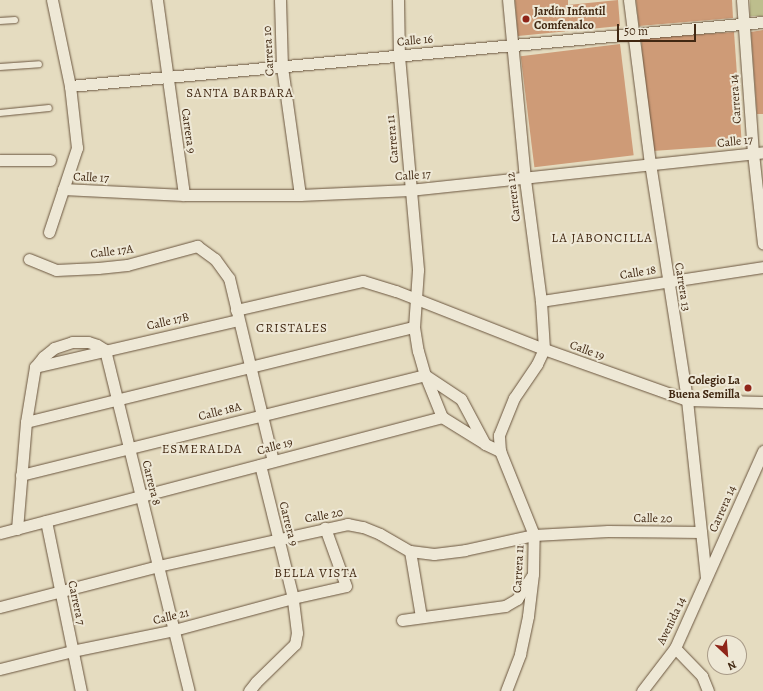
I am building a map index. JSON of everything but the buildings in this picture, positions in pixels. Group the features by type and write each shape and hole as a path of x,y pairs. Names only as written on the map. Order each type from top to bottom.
{"street":[{"path":"49,232 77,148 70,86 52,0"},
{"name":"Carrera 9","path":"157,0 184,195"},
{"name":"Carrera 10","path":"280,0 282,67 300,195"},
{"name":"Carrera 11","path":"398,0 399,56 418,270 414,327 418,351 425,375"},
{"name":"Carrera 12","path":"508,0 525,179 541,301 544,349"},
{"name":"Carrera 13","path":"629,0 632,34 650,163 687,400 706,578"},
{"name":"Carrera 14","path":"742,0 758,152 763,243"},
{"name":"Calle 16","path":"70,86 763,22"},
{"name":"Calle 17","path":"63,189 184,195 300,195 410,190 525,179 650,163 758,152"},
{"path":"0,160 50,160"},
{"name":"Calle 17A","path":"29,259 56,270 127,266 197,246 215,259 228,278 237,315"},
{"name":"Calle 18","path":"541,301 763,267"},
{"name":"Calle 19","path":"363,281 416,299 544,349 687,400 763,402"},
{"name":"Calle 17B","path":"105,350 363,281"},
{"path":"237,315 273,461"},
{"path":"26,422 414,327"},
{"path":"500,451 499,435 514,398 537,364 544,349"},
{"path":"18,529 26,422 35,367 105,350"},
{"name":"Carrera 8","path":"105,350 189,691"},
{"path":"425,375 442,417 500,451"},
{"path":"425,375 461,399 486,444"},
{"name":"Calle 18A","path":"21,475 425,375"},
{"name":"Calle 19","path":"0,533 442,417"},
{"name":"Carrera 14","path":"706,578 763,450"},
{"name":"Carrera 11","path":"500,451 534,535 533,574 528,616 520,654 506,691"},
{"name":"Carrera 9","path":"254,688 295,644 297,633 293,598 260,465"},
{"name":"Carrera 7","path":"46,521 81,691"},
{"name":"Calle 20","path":"0,607 158,566 347,524 363,527 396,542 410,551 434,554 465,550 534,535 608,531 701,532"},
{"name":"Calle 21","path":"0,669 72,651 174,630 293,598 346,586 325,528"},
{"path":"410,551 421,617"},
{"path":"402,620 505,606 517,599 533,574"},
{"name":"Avenida 14","path":"642,691 675,648 706,578"},
{"path":"675,648 702,676 708,691"}],"lane":[{"path":"0,22 15,20"},
{"path":"0,67 39,64"},
{"path":"0,114 49,108"}],"green space":[{"path":"750,0 763,0 763,16 750,16"}],"place":[{"name":"Jardín Infantil Comfenalco","path":"526,19"},
{"name":"Colegio La Buena Semilla","path":"748,388"}],"district":[{"name":"SANTA BARBARA","path":"240,93"},
{"name":"LA JABONCILLA","path":"602,238"},
{"name":"CRISTALES","path":"292,328"},
{"name":"ESMERALDA","path":"202,449"},
{"name":"BELLA VISTA","path":"316,573"}]}
